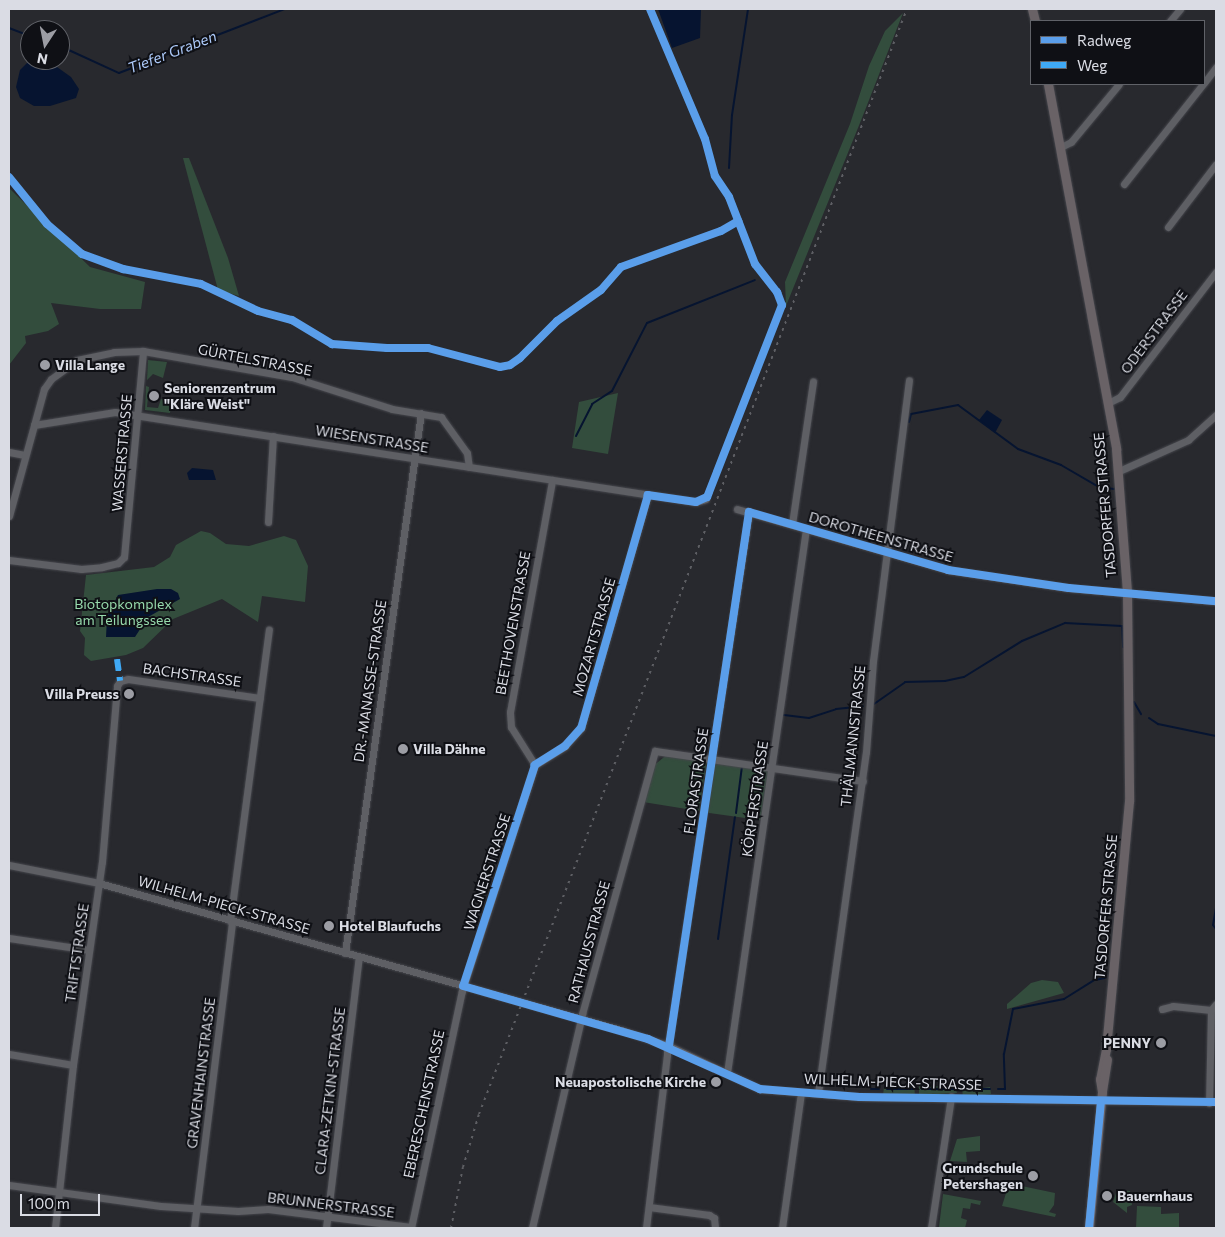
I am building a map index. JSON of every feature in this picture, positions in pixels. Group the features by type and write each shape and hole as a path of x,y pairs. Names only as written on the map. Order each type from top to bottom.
{"main road":[{"name":"TASDORFER STRASSE","path":"1048,85 1119,471 1127,593 1129,801 1106,1049 1107,1073 1102,1092 1093,1204"},
{"path":"1089,1228 1093,1204"},
{"path":"1093,1204 1093,1228"}],"street":[{"path":"1171,20 1180,9"},
{"path":"1205,81 1216,67"},
{"path":"1061,147 1071,142 1118,85"},
{"path":"1124,184 1201,85"},
{"path":"1168,227 1216,164"},
{"name":"ODERSTRASSE","path":"1108,404 1120,397 1216,272"},
{"name":"GÜRTELSTRASSE","path":"34,425 44,389 51,379 77,360 114,352 143,351 292,377 392,409 421,413 444,421 467,453 469,466"},
{"name":"WASSERSTRASSE","path":"9,560 89,569 118,563 124,557 139,416 143,351"},
{"name":"THÄLMANNSTRASSE","path":"818,1094 863,781 886,552 909,380"},
{"path":"792,524 814,382"},
{"name":"WIESENSTRASSE","path":"34,425 104,412 273,436 696,502 706,499"},
{"name":"DR.-MANASSE-STRASSE","path":"345,953 421,413"},
{"path":"1119,471 1188,440 1216,415"},
{"path":"9,516 34,425"},
{"path":"268,522 273,436"},
{"path":"9,452 25,455"},
{"name":"BEETHOVENSTRASSE","path":"535,765 511,727 510,712 552,480"},
{"name":"MOZARTSTRASSE","path":"535,765 565,746 580,728 648,495"},
{"name":"DOROTHEENSTRASSE","path":"737,509 957,571 1069,588 1216,600"},
{"name":"FLORASTRASSE","path":"646,1228 669,1046 749,512"},
{"name":"KÖRPERSTRASSE","path":"728,1073 806,528"},
{"name":"GRAVENHAINSTRASSE","path":"194,1228 269,630"},
{"name":"BACHSTRASSE","path":"120,681 260,698"},
{"name":"TRIFTSTRASSE","path":"55,1228 73,1065 99,883 120,681"},
{"name":"RATHAUSSTRASSE","path":"532,1228 581,1019 655,751 712,758"},
{"path":"712,758 863,781"},
{"name":"WAGNERSTRASSE","path":"463,986 535,765"},
{"name":"WILHELM-PIECK-STRASSE","path":"9,865 99,883 581,1019 669,1046 760,1088 818,1094 1101,1102 1213,1102"},
{"path":"9,938 90,950"},
{"name":"CLARA-ZETKIN-STRASSE","path":"326,1228 359,957"},
{"name":"EBERESCHENSTRASSE","path":"411,1228 463,986"},
{"path":"1162,1009 1173,1006 1214,1007 1213,1102"},
{"path":"9,1054 73,1065"},
{"path":"782,1228 801,1092"},
{"path":"930,1228 951,1097"},
{"name":"BRUNNERSTRASSE","path":"9,1185 59,1194 196,1209 268,1209 411,1228"},
{"path":"649,1207 709,1215 714,1218 715,1228"}],"green space":[{"path":"903,13 786,306 785,282 850,124 869,66 885,31"},
{"path":"183,158 189,158 228,258 239,296 218,290"},
{"path":"9,188 90,267 145,282 141,309 100,309 51,303 59,324 48,331 25,336 26,343 9,365"},
{"path":"148,360 167,362 163,378 153,374 147,380"},
{"path":"146,386 149,387 147,407 158,408 161,399 172,400 170,413 145,410"},
{"path":"618,393 608,454 572,448 579,402"},
{"name":"Biotopkomplex am Teilungssee","path":"201,531 210,533 226,544 249,546 284,536 296,540 308,566 305,602 262,596 258,622 222,599 173,619 143,648 126,655 91,661 84,655 85,638 80,631 86,575 154,567 170,557 176,545"},
{"path":"669,753 707,759 699,811 643,802 652,767"},
{"path":"713,760 770,768 763,821 706,812"},
{"path":"1042,980 1058,982 1064,993 1007,1009 1007,1004 1031,983"},
{"path":"914,1086 915,1095 883,1095 884,1087"},
{"path":"919,1086 955,1086 957,1093 919,1095"},
{"path":"990,1087 991,1094 963,1098 962,1091"},
{"path":"980,1136 980,1151 966,1152 967,1162 950,1161 957,1139"},
{"path":"1017,1185 1055,1193 1054,1205 1049,1212 1056,1214 1055,1217 1002,1206 1007,1190"},
{"path":"1117,1190 1130,1191 1132,1205 1127,1207 1127,1213 1113,1202"},
{"path":"943,1194 981,1201 980,1205 971,1203 970,1209 963,1208 961,1218 967,1220 965,1228 939,1227"},
{"path":"1137,1206 1161,1207 1161,1214 1179,1213 1179,1228 1136,1228"}],"water":[{"path":"658,9 701,9 700,38 672,48"},
{"path":"20,70 61,70 71,77 79,89 76,98 50,106 34,106 20,98 16,87"},
{"path":"987,410 1002,420 995,433 979,420"},
{"path":"192,468 213,470 216,480 189,480 187,473"},
{"path":"157,589 171,589 178,593 180,599 148,617 135,637 106,637 107,617 118,595"}],"waterway":[{"name":"Tiefer Graben","path":"70,51 119,73 285,9"},
{"path":"729,168 732,115 748,9"},
{"name":"Tiefer Graben","path":"9,28 20,32"},
{"path":"576,436 592,404 612,391 647,323 755,280"},
{"path":"909,422 911,414 958,405 1018,449 1061,465 1099,487 1114,489"},
{"path":"874,704 905,682 945,681 964,677 1022,641 1065,623 1122,626 1123,647"},
{"path":"1134,702 1141,714"},
{"path":"784,715 809,718 836,709 863,706"},
{"path":"1149,718 1158,724 1216,736"},
{"path":"736,813 742,766"},
{"path":"718,939 735,817"},
{"path":"1216,908 1213,925 1216,929"},
{"path":"998,1089 1005,1089 1004,1054 1013,1009 1064,999 1095,980 1105,978"},
{"path":"871,1089 879,1089"},
{"path":"887,1089 914,1089"},
{"path":"922,1089 955,1089"},
{"path":"965,1089 990,1089"}],"railway":[{"path":"451,1228 463,1167 479,1114 907,9"}],"marked path":[{"path":"117,659 120,681"}],"cycle path":[{"path":"650,9 705,139 715,176 729,197 755,264 777,292 782,305 707,497 696,502 648,495 581,728 565,746 535,765 463,986 648,1039 760,1089 860,1097 1216,1102"},
{"path":"9,177 47,224 82,254 123,269 201,284 258,311 292,320 332,344 387,348 428,348 500,367 510,365 520,358 557,321 601,290 621,267 721,231 738,221"},
{"path":"669,1046 749,512 948,570 1069,588 1216,601"},
{"path":"1089,1228 1101,1102"}],"place":[{"name":"Villa Lange","path":"45,365"},
{"name":"Seniorenzentrum \"Kläre Weist\"","path":"154,396"},
{"name":"Villa Preuss","path":"129,694"},
{"name":"Villa Dähne","path":"403,749"},
{"name":"Hotel Blaufuchs","path":"329,926"},
{"name":"PENNY","path":"1161,1043"},
{"name":"Neuapostolische Kirche","path":"716,1082"},
{"name":"Grundschule Petershagen","path":"1033,1176"},
{"name":"Bauernhaus","path":"1107,1196"}]}
